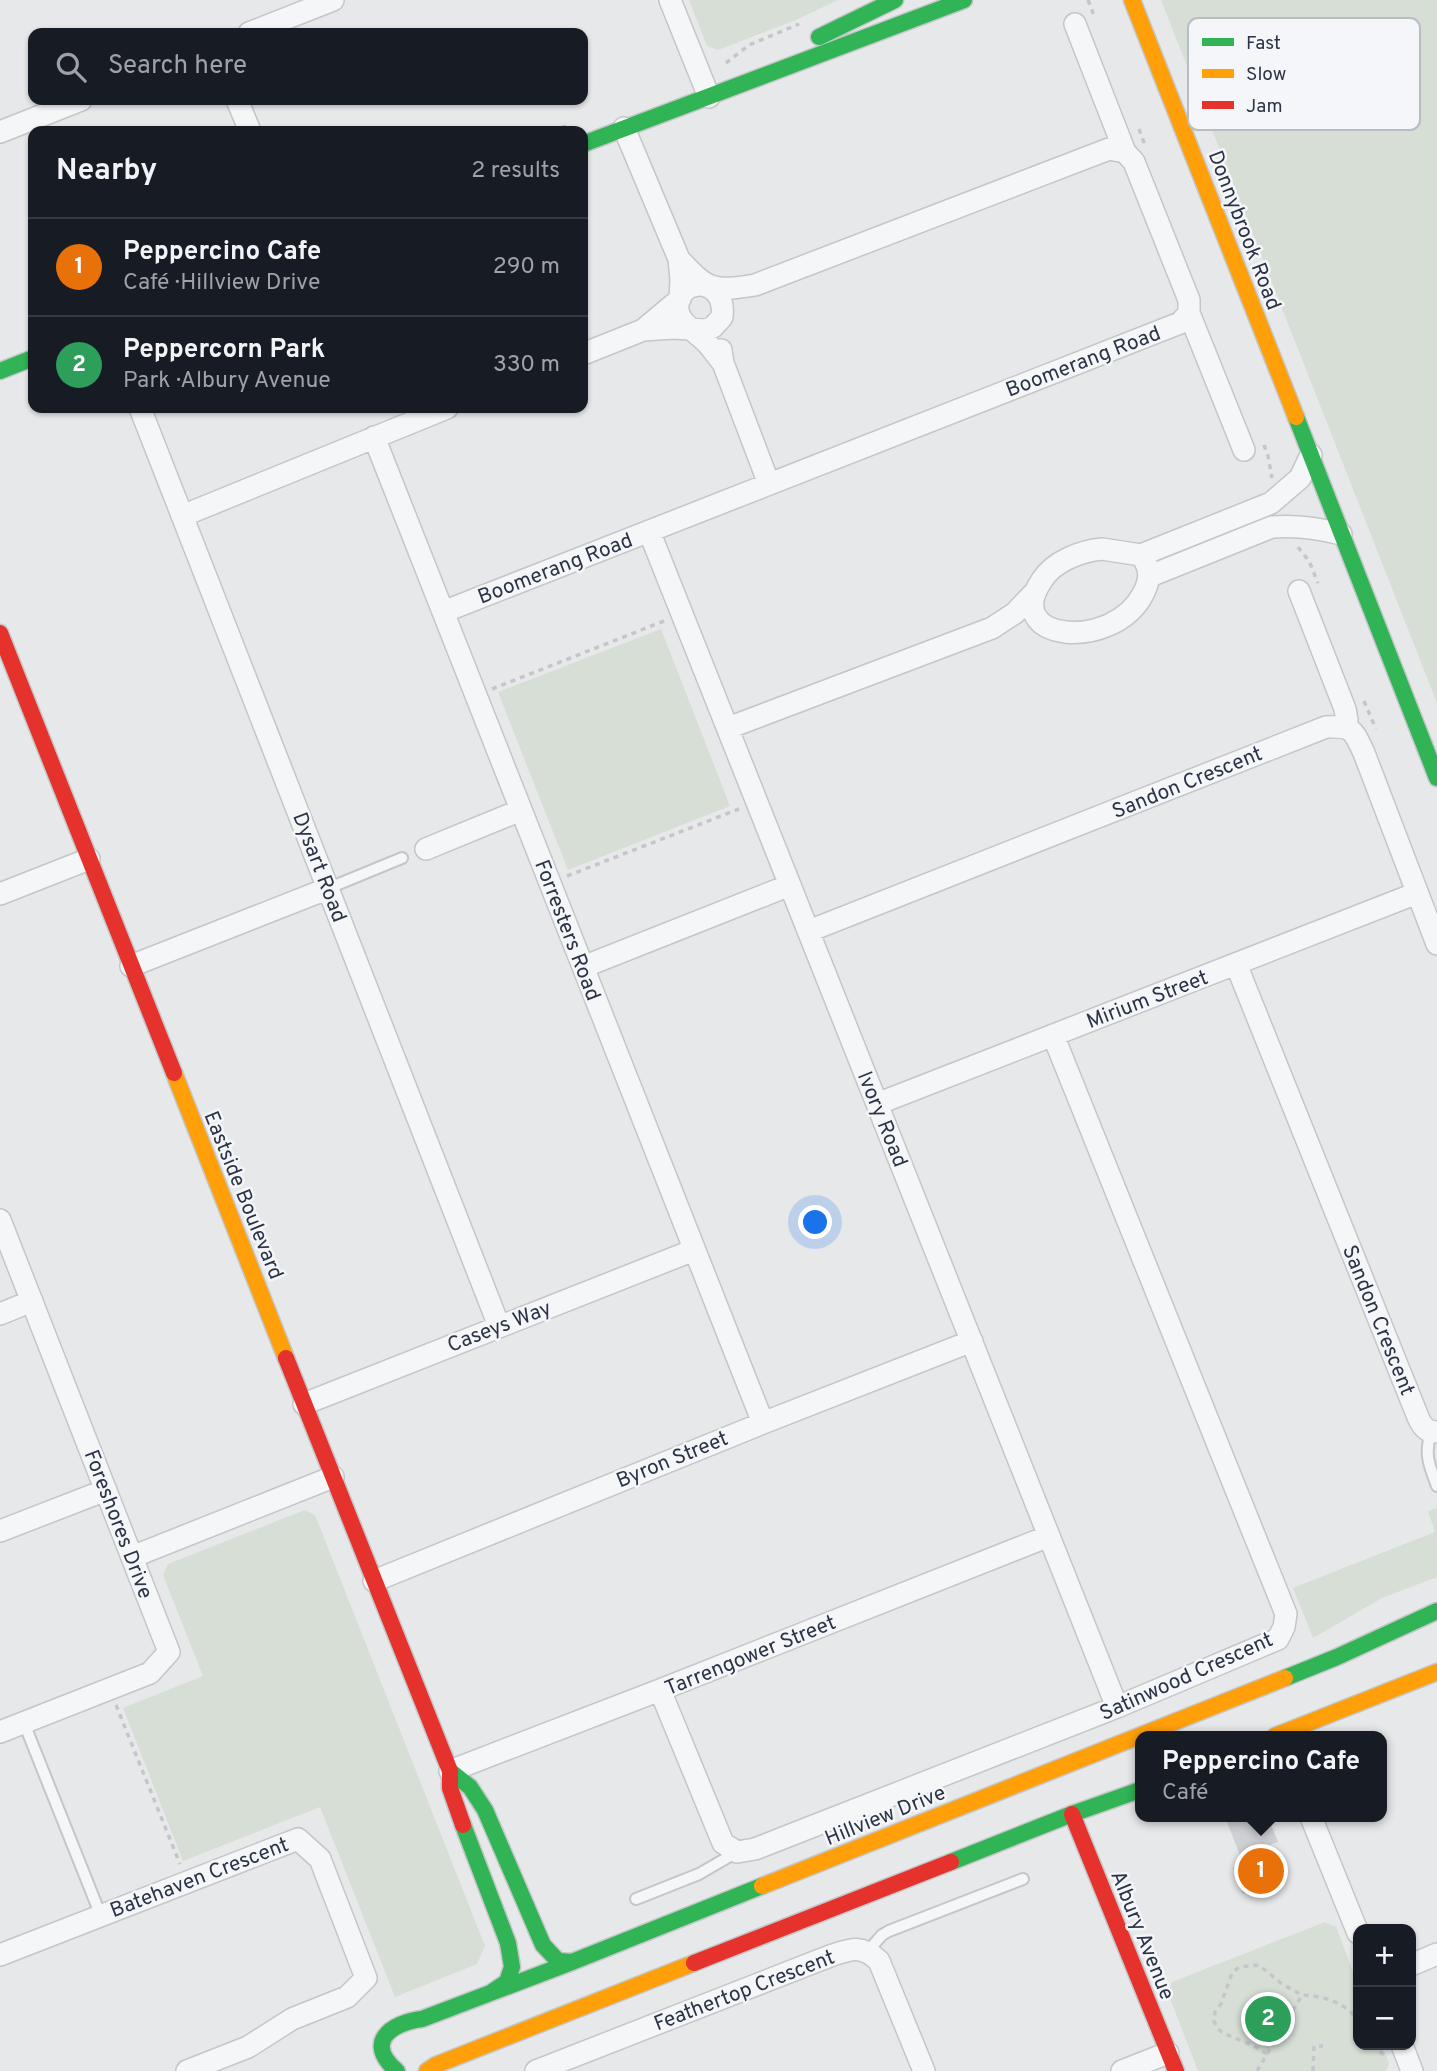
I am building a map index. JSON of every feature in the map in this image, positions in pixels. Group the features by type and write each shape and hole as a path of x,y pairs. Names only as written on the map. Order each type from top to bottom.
{"street":[{"path":"257,28 292,7 333,0"},
{"path":"670,0 714,95"},
{"path":"714,95 803,44 895,0"},
{"path":"588,142 964,0"},
{"name":"Donnybrook Road","path":"1132,0 1437,778"},
{"path":"1075,24 1125,152 1135,162 1189,300 1189,313 1244,450"},
{"path":"0,132 68,105"},
{"path":"239,105 248,126"},
{"path":"624,128 679,259 681,280 678,311 681,318 723,363"},
{"path":"588,352 643,330 692,287 700,285 726,290 755,285 1109,149 1125,152"},
{"path":"679,259 720,295 723,302 719,340 723,363 769,484"},
{"path":"643,330 706,330 713,327 732,303 755,285"},
{"name":"Boomerang Road","path":"443,612 1180,323 1189,313"},
{"path":"0,371 28,360"},
{"name":"Donnybrook Road","path":"1288,397 1312,426 1368,568 1370,608"},
{"name":"Dysart Road","path":"141,413 499,1326"},
{"path":"182,516 435,413"},
{"name":"Forresters Road","path":"374,438 763,1423"},
{"path":"728,729 992,628 1016,612 1033,594 1044,576 1058,564 1088,551 1102,549 1140,555 1271,503 1300,478 1311,456"},
{"path":"1150,576 1272,527 1290,525 1341,534"},
{"name":"Ivory Road","path":"649,531 1117,1707"},
{"path":"992,628 1022,625 1079,633 1095,631 1114,623 1140,600 1150,576 1148,565 1140,555"},
{"path":"1299,591 1345,709 1345,726 1354,733 1364,753 1437,944"},
{"path":"1033,594 1035,614 1051,629"},
{"name":"Eastside Boulevard","path":"0,633 450,1771 450,1788 508,1943 512,1967 507,1982 492,1992"},
{"name":"Sandon Crescent","path":"808,931 1326,727 1345,726"},
{"path":"426,849 521,810"},
{"path":"0,894 89,859"},
{"path":"583,967 790,885"},
{"path":"131,966 329,888"},
{"name":"Mirium Street","path":"877,1104 1417,893"},
{"name":"Sandon Crescent","path":"1236,964 1418,1418 1423,1427 1434,1432"},
{"name":"Satinwood Crescent","path":"737,1852 755,1849 1117,1707 1278,1639 1284,1627 1286,1614 1053,1035"},
{"name":"Foreshores Drive","path":"0,1220 169,1652 150,1673 0,1732"},
{"name":"Caseys Way","path":"304,1404 694,1250"},
{"path":"0,1314 32,1301"},
{"name":"Byron Street","path":"374,1581 972,1341"},
{"path":"132,1557 333,1477"},
{"path":"0,1531 106,1490"},
{"name":"Tarrengower Street","path":"450,1771 1049,1536"},
{"name":"Hillview Drive","path":"1153,1731 1337,1657 1437,1611"},
{"path":"1288,1731 1437,1672"},
{"path":"660,1690 723,1843 737,1852"},
{"path":"1158,1729 1163,1731"},
{"name":"Hillview Drive","path":"397,2071 390,2066 383,2046 385,2036 396,2024 422,2019 572,1962 1135,1738"},
{"name":"Eastside Boulevard","path":"450,1771 470,1787 485,1810 543,1945 558,1961 572,1962"},
{"path":"427,2071 436,2065 1058,1826 1072,1814 1135,1792"},
{"name":"Albury Avenue","path":"1072,1814 1160,2060"},
{"path":"1313,1822 1354,1924"},
{"name":"Batehaven Crescent","path":"0,1955 298,1839 320,1859 366,1978 347,1997 292,2019 248,2047 187,2071"},
{"name":"Feathertop Crescent","path":"536,2071 830,1956 852,1949 868,1951"},
{"path":"868,1951 879,1961 924,2071"},
{"path":"1416,1963 1437,1954"},
{"path":"1404,2050 1412,2071"},
{"path":"1122,2071 1160,2060"}],"lane":[{"path":"329,888 402,858"},
{"path":"1434,1432 1426,1447 1429,1466 1437,1486"},
{"path":"24,1723 100,1916"},
{"path":"636,1899 699,1874 737,1852"},
{"path":"868,1951 889,1931 1023,1879"}],"path":[{"path":"476,696 682,614"},
{"path":"550,883 757,802"},
{"path":"110,1689 187,1882"},
{"path":"1267,2054 1223,2033 1214,2021 1215,2012 1221,2004 1232,1973 1239,1967 1259,1965 1282,1984 1302,1995 1340,2004 1353,2013"},
{"path":"1257,2071 1302,1995"},
{"path":"1313,2071 1314,2046 1323,2046"}],"shaded area":[{"path":"689,0 838,0 796,20 718,50 707,46"},
{"path":"1161,0 1437,0 1437,703 1212,130 1420,130 1420,18 1188,18 1188,69"},
{"path":"661,629 730,806 568,870 498,692"},
{"path":"1437,1508 1437,1577 1382,1598 1313,1638 1293,1588 1435,1532 1428,1511"},
{"path":"305,1510 315,1515 485,1946 477,1964 395,1997 320,1807 183,1861 123,1708 203,1676 163,1575 168,1564"},
{"path":"1325,1922 1336,1927 1353,1971 1353,2050 1384,2050 1389,2063 1386,2071 1198,2071 1168,1993 1172,1982"}],"building":[{"path":"1227,1822 1270,1822 1278,1842 1264,1847 1277,1881 1243,1894 1233,1868 1243,1863"}],"traffic: fast":[{"path":"819,37 895,0"},
{"path":"588,142 964,0"},
{"path":"0,371 28,360"},
{"path":"1296,417 1437,778"},
{"path":"1285,1678 1437,1611"},
{"path":"450,1771 470,1787 485,1810 543,1945 558,1961 572,1962"},
{"path":"951,1862 1135,1792"},
{"path":"463,1825 508,1943 512,1967 507,1982 492,1992"},
{"path":"397,2071 382,2052 382,2043 385,2036 400,2025 572,1962 762,1886"}],"traffic: slow":[{"path":"1132,0 1296,417"},
{"path":"174,1073 286,1358"},
{"path":"1288,1731 1437,1672"},
{"path":"1152,1731 1285,1678"},
{"path":"762,1886 1135,1738"},
{"path":"427,2071 436,2065 694,1963"}],"traffic: jam":[{"path":"0,633 174,1073"},
{"path":"286,1358 450,1771 450,1788 463,1825"},
{"path":"1072,1814 1176,2071"},
{"path":"694,1963 951,1862"}],"place":[{"name":"Peppercino Cafe","path":"1261,1871"},
{"name":"Peppercorn Park","path":"1268,2019"}]}
